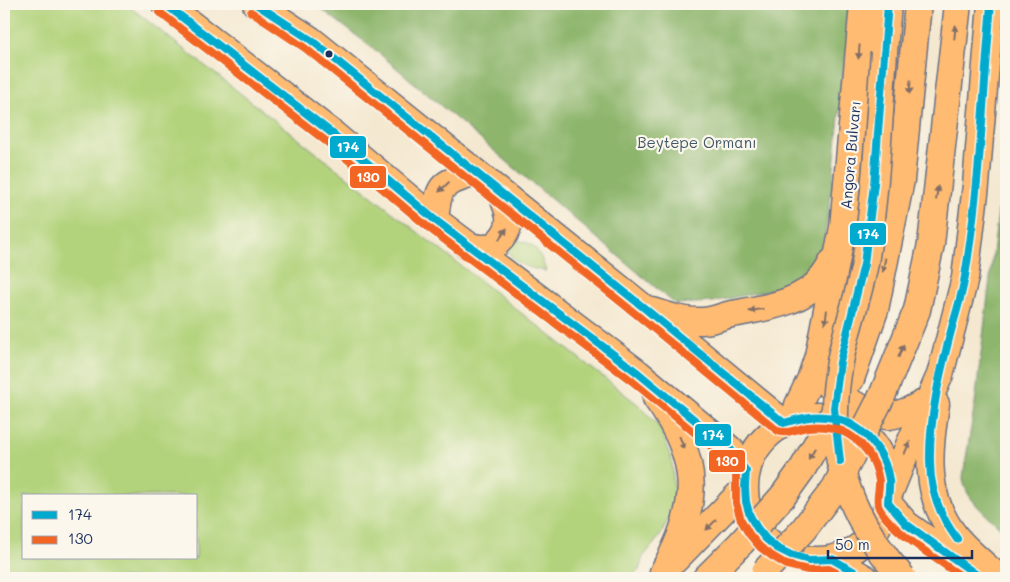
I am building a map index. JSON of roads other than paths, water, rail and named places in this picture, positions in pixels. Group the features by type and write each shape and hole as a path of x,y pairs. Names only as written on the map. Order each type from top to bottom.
{"main road":[{"path":"164,4 333,134 434,220 638,373 732,450 745,480 748,510 756,528 769,543 786,554 816,566 866,578"},
{"path":"256,4 311,40 643,307 789,421"},
{"name":"Angora Bulvarı","path":"789,421 810,380 818,356 843,227 863,4"},
{"name":"Angora Bulvarı","path":"888,4 874,184 864,264 840,362 834,408 841,466 847,490 860,520 880,550 903,578"},
{"path":"706,578 741,543 782,496 803,468 828,425 851,379 875,310 901,180 918,4"},
{"path":"761,575 803,530 836,488 882,396 917,310 931,244 958,4"},
{"path":"991,4 976,185 965,278 940,375 930,451 931,480 942,516 956,537 999,578"},
{"path":"434,220 438,194 448,182 476,173"},
{"path":"466,245 483,248 494,246 502,237 508,228 509,218 502,194"},
{"path":"643,307 671,317 702,321 764,309 788,301 808,291 823,278 836,256"},
{"path":"818,356 821,377 829,387 847,401 863,409 886,417 905,412 929,400"},
{"path":"638,373 677,430 689,466 692,490 681,536 659,575"},
{"path":"816,566 850,552 866,541 879,526 888,498 940,375"},
{"path":"659,575 707,529 745,480 752,457 760,443 771,432 789,421 816,416 836,418 854,426 870,438 881,455 888,473 888,498 906,524 981,578"}],"park label":[{"name":"Beytepe Ormanı","path":"697,142"}]}
